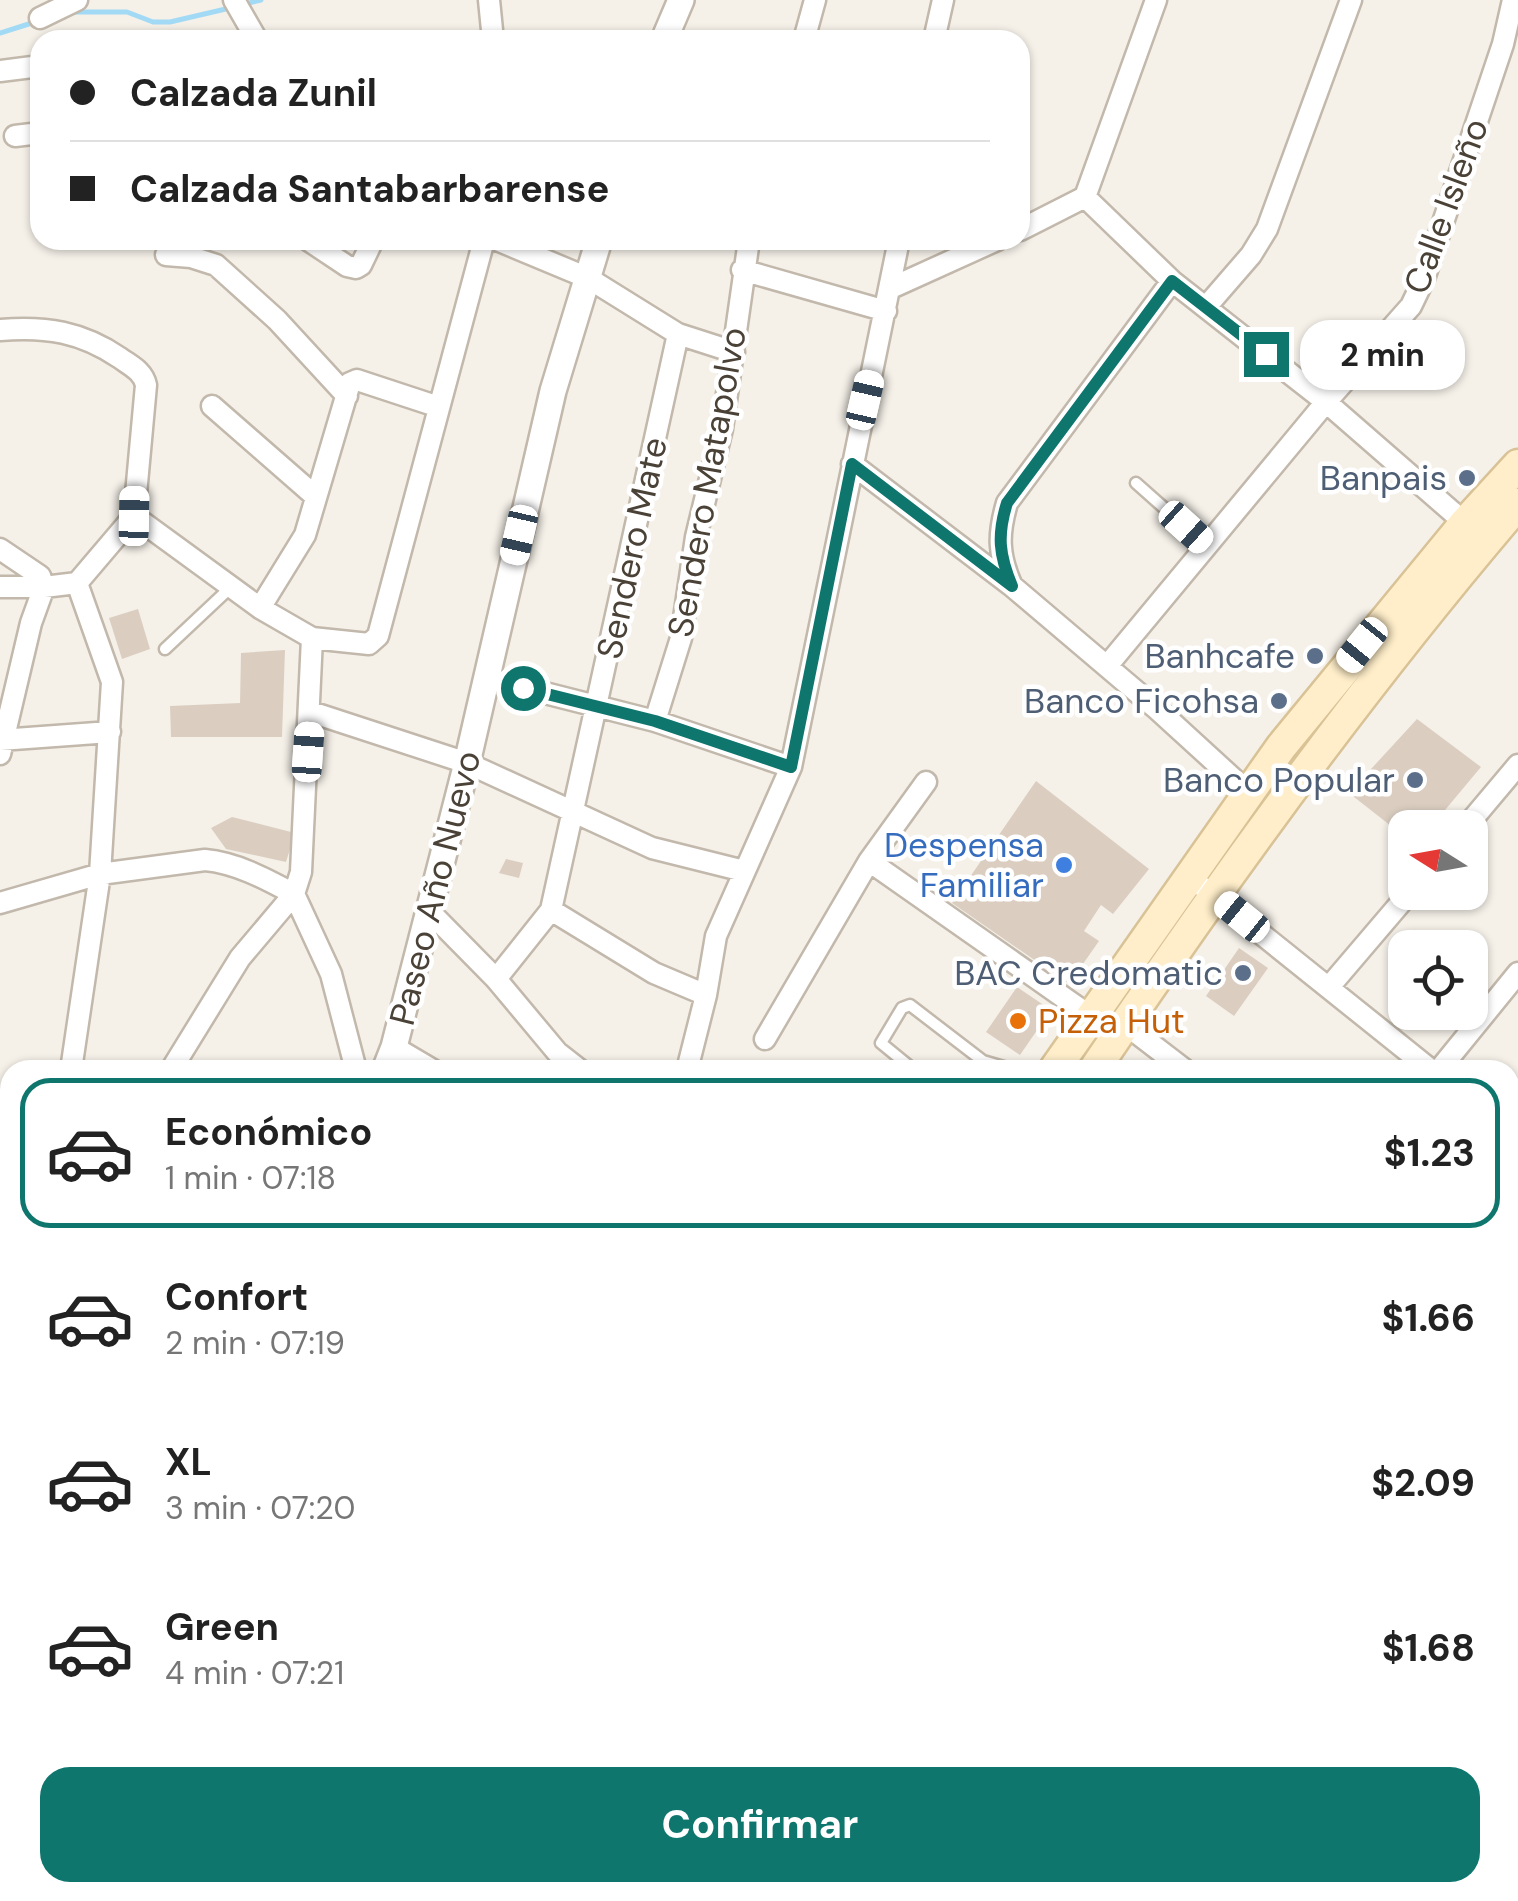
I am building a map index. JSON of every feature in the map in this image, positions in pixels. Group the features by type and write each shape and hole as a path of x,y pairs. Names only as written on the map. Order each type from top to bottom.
{"main road":[{"path":"1101,1060 1126,1024 1250,794 1280,747 1465,523 1518,465"},
{"path":"1061,1060 1090,1016 1518,504"}],"street":[{"path":"40,18 78,0"},
{"path":"489,0 493,30"},
{"path":"668,30 681,0"},
{"path":"807,30 815,0"},
{"path":"936,30 943,0"},
{"path":"1030,225 1085,197 1156,0"},
{"path":"1206,308 1251,255 1267,229 1351,0"},
{"name":"Calle Isleño","path":"1107,666 1326,402 1411,306 1424,279 1503,44 1513,0"},
{"path":"0,71 30,67"},
{"path":"15,136 30,134"},
{"path":"1085,197 1172,281 1326,402 1465,523"},
{"path":"323,250 356,268 368,250"},
{"path":"134,516 260,608 312,638 369,644 378,636 481,250"},
{"path":"521,250 588,278 678,334 734,352"},
{"name":"Paseo Año Nuevo","path":"390,1058 467,763 553,391 596,250"},
{"name":"Sendero Matapolvo","path":"655,721 681,638 696,537 722,429 747,250"},
{"path":"690,1060 716,936 791,767 897,250"},
{"path":"891,288 975,250"},
{"path":"166,255 216,265 277,320 346,396"},
{"path":"742,270 886,311"},
{"path":"1012,586 1001,560 998,533 1007,503 1172,281"},
{"path":"0,330 64,330 99,344 144,377 134,516 77,583 0,587"},
{"name":"Sendero Mate","path":"496,980 551,910 678,334"},
{"path":"260,608 306,535 350,383 358,380 439,407"},
{"path":"212,406 315,496"},
{"path":"852,464 1012,586 1250,794"},
{"path":"0,549 40,576 44,587 30,623 1,745 110,732"},
{"path":"72,1060 100,874 110,732 110,669 77,583"},
{"path":"177,1060 240,958 294,894 301,872 312,638"},
{"path":"486,678 655,721 791,767"},
{"path":"311,712 467,763 652,848 744,871"},
{"path":"1480,810 1518,765"},
{"path":"765,1039 869,861 926,782"},
{"path":"0,903 100,874 205,860 222,862 294,894 331,974 353,1060"},
{"path":"869,861 1090,1016"},
{"path":"1202,886 1419,1060"},
{"path":"551,910 654,972 706,995"},
{"path":"1329,988 1395,910"},
{"path":"430,911 568,1060"},
{"path":"1447,1060 1518,973"},
{"path":"1126,1024 1172,1060"}],"lane":[{"path":"1136,483 1207,546"},
{"path":"165,649 231,587"},
{"path":"902,1060 881,1043 902,1008 910,1005 982,1060"}],"building":[{"path":"138,609 150,649 122,659 109,618"},
{"path":"285,650 282,737 171,737 170,706 240,703 241,653"},
{"name":"Banco Popular","path":"1417,719 1481,767 1445,810 1388,810 1388,824 1349,793"},
{"path":"1036,781 1149,869 1113,914 1101,905 1084,931 1099,941 1069,984 952,903"},
{"path":"232,817 295,833 286,862 226,849 211,828"},
{"path":"506,859 523,863 519,878 499,873"},
{"name":"BAC Credomatic","path":"1239,948 1268,968 1234,1016 1206,996"},
{"name":"Pizza Hut","path":"1017,987 1051,1010 1020,1055 986,1032"}],"waterway":[{"path":"245,4 261,0"},
{"path":"75,12 127,12 153,22 170,22 230,8"},
{"path":"0,33 35,22"}],"place":[{"name":"Banpais","path":"1467,478"},
{"name":"Banhcafe","path":"1315,656"},
{"name":"Banco Ficohsa","path":"1279,701"},
{"name":"Banco Popular","path":"1415,780"},
{"name":"Despensa Familiar","path":"1064,865"},
{"name":"BAC Credomatic","path":"1243,973"},
{"name":"Pizza Hut","path":"1018,1021"}],"route":[{"path":"523,688 655,721 791,767 852,464 1012,586 1001,560 998,533 1007,503 1172,281 1266,354"}]}
